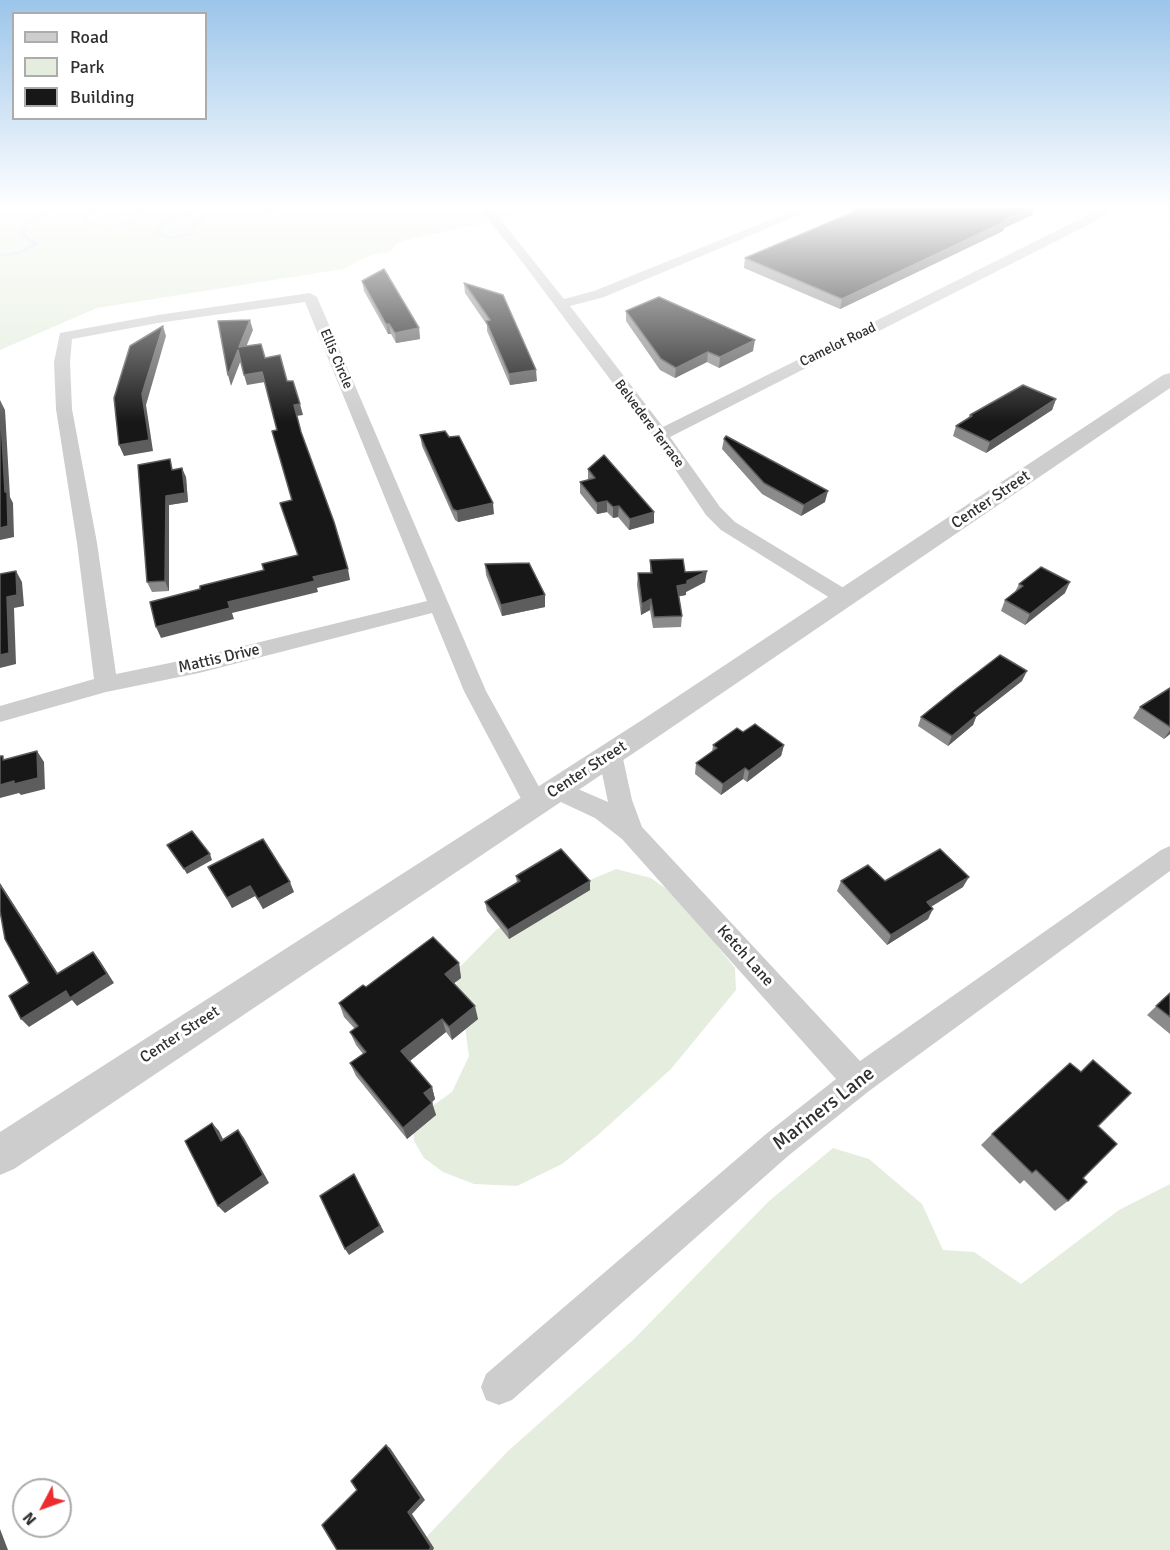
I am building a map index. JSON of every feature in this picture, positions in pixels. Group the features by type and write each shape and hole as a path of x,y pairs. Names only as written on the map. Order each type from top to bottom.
{"street":[{"name":"Belvedere Terrace","path":"539,277 660,435 713,511 728,526 845,598"},
{"path":"560,304 599,294 640,277"},
{"name":"Camelot Road","path":"660,435 974,277"},
{"name":"Ellis Circle","path":"106,684 87,543 64,409 64,336 310,297 406,524 437,605 480,700 546,796"},
{"name":"Center Street","path":"0,1155 610,754 1170,379"},
{"name":"Mattis Drive","path":"0,714 106,684 199,665 437,605"},
{"name":"Ketch Lane","path":"610,754 620,801 631,832"},
{"name":"Ketch Lane","path":"546,796 604,811 631,832 858,1081"},
{"name":"Mariners Lane","path":"499,1387 651,1257 757,1161 858,1081 1170,857"}],"green space":[{"path":"0,277 290,277 97,308 0,350"},
{"path":"616,869 651,878 678,897 735,968 736,990 671,1069 562,1164 517,1186 474,1184 443,1172 424,1158 414,1141 413,1126 428,1109 452,1092 469,1056 457,992 456,971 496,930 566,890"},
{"path":"833,1148 869,1159 922,1204 943,1250 974,1252 1021,1284 1119,1210 1170,1184 1170,1550 414,1550 508,1451 633,1340 769,1201"}],"building":[{"path":"369,277 389,277 419,328 395,333 389,324 386,324 362,281"},
{"path":"791,277 888,277 842,299"},
{"path":"464,283 503,295 536,370 509,374 486,321 490,320"},
{"path":"659,297 755,340 720,357 708,352 676,368 661,359 626,311"},
{"path":"250,320 239,347 261,344 265,358 280,355 287,381 293,381 300,404 294,405 301,432 334,522 348,569 313,577 315,581 228,602 230,608 156,627 150,602 200,589 200,586 264,570 262,564 298,555 280,503 292,500 272,431 277,430 262,372 244,375 238,350 228,375 218,321"},
{"path":"163,326 142,394 149,440 119,445 114,398 130,346"},
{"path":"1023,385 1056,399 990,442 956,426 972,416 970,415"},
{"path":"0,402 8,526 0,528"},
{"path":"445,431 449,437 459,436 493,503 457,511 453,509 420,435"},
{"path":"726,436 828,491 804,505 764,483 724,439"},
{"path":"604,455 654,512 630,519 619,506 613,507 607,501 597,503 580,482 595,478 588,469"},
{"path":"170,459 172,470 182,468 185,493 166,496 165,581 147,582 138,465"},
{"path":"683,559 685,572 707,571 687,581 687,584 677,586 682,616 654,617 651,599 642,604 638,573 652,573 650,560"},
{"path":"529,563 545,595 501,605 485,564"},
{"path":"1041,567 1070,582 1030,614 1005,600 1023,586 1019,584"},
{"path":"16,571 17,595 7,597 9,653 0,655 0,574"},
{"path":"1000,655 1027,671 974,713 977,715 952,736 921,717 957,688"},
{"path":"1170,688 1170,727 1140,707"},
{"path":"755,724 784,745 749,771 745,768 723,784 696,763 717,748 713,745 737,728 743,732"},
{"path":"37,751 38,778 0,785 0,756 3,756 3,760"},
{"path":"192,831 210,854 184,869 167,845"},
{"path":"263,839 290,882 258,899 250,886 227,898 208,867"},
{"path":"561,849 590,881 508,930 485,902 520,881 516,876"},
{"path":"940,849 969,877 927,902 933,909 891,935 841,881 868,865 885,881"},
{"path":"0,885 57,974 93,952 107,974 70,998 66,991 21,1019 9,996 29,983 5,939 0,911"},
{"path":"433,937 459,963 445,974 475,1006 449,1027 442,1019 401,1051 432,1087 424,1093 432,1103 403,1128 350,1063 366,1052 350,1032 358,1026 339,1003 363,985 366,987"},
{"path":"1170,993 1170,1017 1156,1006"},
{"path":"1093,1060 1131,1093 1098,1126 1117,1144 1083,1178 1087,1182 1068,1201 1036,1170 1032,1173 992,1134 1070,1063 1081,1072"},
{"path":"212,1123 221,1141 238,1130 263,1175 218,1206 185,1141"},
{"path":"354,1174 380,1226 345,1249 320,1196"},
{"path":"386,1445 421,1498 408,1512 431,1547 429,1550 337,1550 322,1525 357,1490 351,1481"}]}
